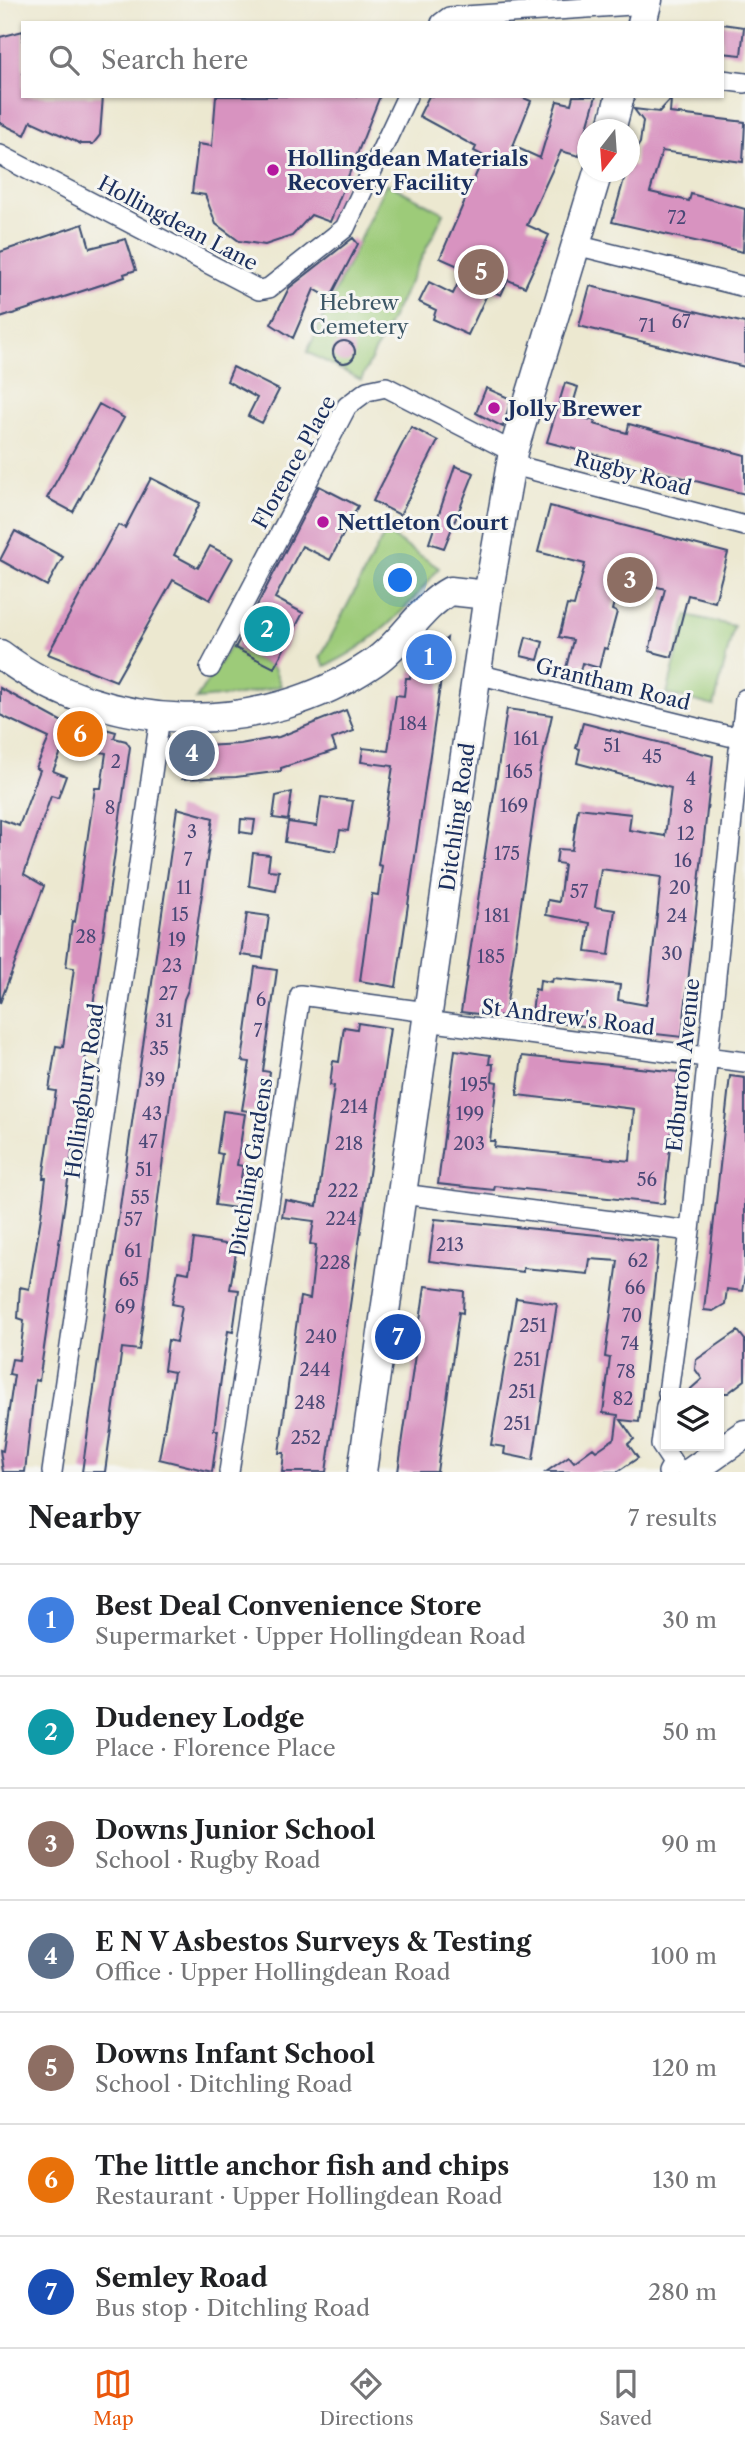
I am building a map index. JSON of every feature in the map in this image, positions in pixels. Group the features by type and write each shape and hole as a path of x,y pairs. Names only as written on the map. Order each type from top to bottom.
{"street":[{"path":"444,21 449,17 646,9"},
{"path":"724,80 745,83"},
{"name":"Hollingdean Lane","path":"0,155 259,290 269,288 345,228 406,98"},
{"path":"614,119 619,98"},
{"name":"Ditchling Road","path":"362,1472 488,595 512,458 595,182"},
{"path":"576,246 745,287"},
{"name":"Florence Place","path":"210,668 347,406 360,394 386,387 512,458"},
{"name":"Rugby Road","path":"512,458 745,526"},
{"path":"0,653 44,681 120,710 160,717 236,716 298,701 344,681 382,657 446,593 455,590 488,595"},
{"name":"Grantham Road","path":"477,674 742,739"},
{"name":"Edburton Avenue","path":"669,1388 690,1231 745,699"},
{"name":"Hollingbury Road","path":"52,1472 160,717"},
{"name":"Ditchling Gardens","path":"229,1472 300,995 427,1017"},
{"name":"St Andrew's Road","path":"427,1017 745,1062"},
{"path":"402,1194 690,1231"},
{"path":"691,1472 745,1434"},
{"path":"665,1451 673,1463 668,1472"}],"green space":[{"name":"Hebrew Cemetery","path":"386,183 444,213 361,380 307,352"},
{"path":"390,523 394,538 439,568 416,597 373,637 325,666 320,658"},
{"path":"687,615 734,626 714,706 667,694"},
{"path":"231,645 274,668 281,686 240,695 196,699"}],"building":[{"path":"724,24 744,27 741,55 724,53"},
{"path":"21,32 21,98 103,98 100,135 93,144 81,144 31,121 25,135 0,123 0,37"},
{"name":"Hollingdean Materials Recovery Facility","path":"216,98 379,98 330,222 311,215 292,236 265,245 239,241 216,224 205,195 192,193 198,144 212,146"},
{"path":"428,98 524,98 531,101 513,146 540,158 557,101 571,104 572,98 595,98 589,119 577,119 577,155 561,151 527,225 549,235 525,287 508,280 501,295 489,290 468,335 433,319 436,310 419,302 429,282 453,294 465,269 440,258 484,156 474,151 476,147 419,116"},
{"path":"671,99 670,113 745,122 743,162 662,151 650,192 689,201 691,194 745,209 743,252 612,222 623,182 640,182 643,121 634,109 659,112"},
{"path":"83,224 90,248 126,239 136,270 124,274 125,277 0,318 0,252"},
{"path":"353,238 358,244 330,298 314,289 293,338 271,324 289,288"},
{"path":"590,286 745,323 745,367 579,326"},
{"path":"344,341 352,344 355,352 352,360 344,363 336,360 333,352 336,344"},
{"path":"233,367 279,390 262,423 248,416 257,398 227,381"},
{"path":"565,383 578,387 570,414 595,421 594,424 627,433 629,424 745,455 745,494 547,442"},
{"path":"486,388 511,399 503,427 476,413"},
{"path":"99,404 124,418 73,512 47,498"},
{"path":"411,427 438,441 400,515 373,501"},
{"path":"455,466 474,473 444,548 429,543"},
{"path":"151,478 200,503 174,555 198,568 210,546 233,558 210,600 173,580 116,681 48,654 118,525 125,528"},
{"path":"319,486 358,506 330,560 302,546 275,598 303,613 274,668 235,648"},
{"path":"550,506 728,553 715,602 688,595 672,657 649,651 665,589 621,577 612,610 617,612 599,668 582,663 578,680 564,676 573,640 559,637 567,605 574,606 585,564 538,552"},
{"path":"15,531 63,557 47,586 0,560"},
{"path":"526,637 543,642 538,660 521,656"},
{"path":"447,638 396,987 360,981 372,894 378,895 382,866 378,865 393,766 361,762 363,748 388,751 396,695 404,696 406,678 410,678 411,670 420,672 422,658"},
{"path":"0,688 66,724 99,735 102,728 116,732 114,738 126,741 130,747 44,1348 39,1381 35,1380 25,1472 3,1472 0,1450 3,1451 14,1375 9,1374 12,1359 19,1360 23,1331 24,1320 18,1318 20,1287 29,1289 41,1217 46,1178 43,1178 56,1091 49,1090 56,1046 63,1047 74,968 66,967 72,921 75,922 95,788 101,788 106,753 64,745 53,771 66,776 58,798 51,796 24,874 44,886 0,1003 0,819 19,826 40,770 36,768 49,738 0,715"},
{"path":"507,709 552,715 540,769 505,1017 461,1012"},
{"path":"346,710 354,731 332,739 336,750 281,768 281,771 236,777 182,779 186,747 240,744 279,737"},
{"path":"583,723 713,756 682,1037 531,1020 535,989 539,990 540,980 552,982 553,978 620,985 618,1000 646,1005 649,989 661,877 601,869 595,907 615,910 609,955 586,952 590,923 546,915 548,900 559,902 564,864 556,863 558,849 572,850 578,808 631,814 629,830 665,836 671,788 577,763 580,749 576,748"},
{"path":"292,792 288,820 273,818 276,796"},
{"path":"321,797 353,801 348,831 340,830 336,851 285,842 288,822 317,826"},
{"path":"177,808 213,818 188,990 184,999 177,1046 139,1350 122,1348 105,1472 82,1472"},
{"path":"241,819 255,820 253,834 240,832"},
{"path":"253,853 270,855 268,870 279,871 276,891 249,886"},
{"path":"247,913 269,916 263,958 241,955"},
{"path":"255,967 277,970 263,1071 270,1072 264,1114 242,1110 250,1062 242,1061"},
{"path":"358,1023 390,1028 326,1472 282,1472 284,1453 279,1453 300,1297 310,1299 316,1245 310,1244 314,1221 282,1217 285,1200 317,1206 334,1086 330,1085 333,1061 339,1062 344,1027 357,1029"},
{"path":"455,1050 490,1055 489,1064 493,1064 492,1081 497,1082 490,1141 495,1141 494,1147 630,1161 634,1109 517,1095 522,1056 678,1072 664,1204 495,1186 494,1190 438,1184"},
{"path":"730,1076 745,1078 745,1276 742,1291 727,1289 725,1304 713,1311 704,1310"},
{"path":"223,1111 245,1114 237,1165 243,1166 236,1208 215,1205 222,1154 217,1153"},
{"path":"435,1219 659,1241 639,1422 621,1420 634,1439 628,1444 638,1458 617,1472 546,1472 569,1456 574,1462 593,1448 596,1451 615,1438 618,1415 603,1413 610,1358 605,1357 618,1261 590,1259 588,1274 523,1268 523,1272 429,1261"},
{"path":"194,1239 237,1246 230,1289 239,1290 233,1332 228,1331 224,1357 214,1430 218,1430 212,1472 159,1459 174,1372 164,1370 168,1340 176,1342 182,1306 172,1304 178,1271 189,1273"},
{"path":"425,1286 464,1291 463,1313 459,1312 437,1472 398,1472"},
{"path":"516,1298 557,1304 533,1460 504,1454 505,1447 491,1445"},
{"path":"738,1331 745,1340 745,1380 728,1393 724,1393 724,1388 692,1388 702,1379 695,1369 696,1360"}],"place":[{"name":"Hollingdean Materials Recovery Facility","path":"273,170"},
{"name":"Downs Infant School","path":"481,272"},
{"name":"Jolly Brewer","path":"494,408"},
{"name":"Nettleton Court","path":"323,522"},
{"name":"Downs Junior School","path":"630,580"},
{"name":"Dudeney Lodge","path":"267,629"},
{"name":"Best Deal Convenience Store","path":"429,657"},
{"name":"The little anchor fish and chips","path":"80,734"},
{"name":"E N V Asbestos Surveys & Testing","path":"192,753"},
{"name":"Semley Road","path":"398,1337"}]}
